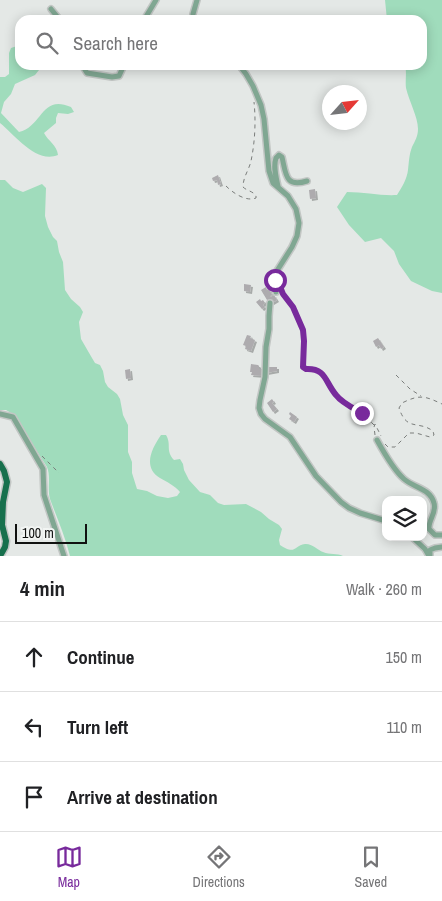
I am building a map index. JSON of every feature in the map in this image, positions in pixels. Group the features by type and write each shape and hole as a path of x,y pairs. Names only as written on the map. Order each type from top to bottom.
{"main road":[{"path":"0,464 7,482 3,502 2,526 6,541 0,556"}],"street":[{"path":"147,15 156,0"},
{"path":"193,15 197,0"},
{"path":"51,9 56,15"},
{"path":"85,70 87,74 112,77 118,76 121,70"},
{"path":"243,70 261,106 269,171 273,183 288,196 296,210 299,223 297,236 292,247 275,274 276,292"},
{"path":"278,187 274,162 279,155 282,158 288,179 298,184 307,181"},
{"path":"270,303 265,377 259,408 261,414 290,437 316,476 341,502 348,508 382,520"},
{"path":"0,414 13,416 43,469 44,495 64,556"},
{"path":"379,438 382,449 404,479 431,495 435,509 429,529 435,535 442,535"},
{"path":"416,541 429,556"},
{"path":"429,556 430,550 442,547"}],"path":[{"path":"226,186 248,199 256,198 255,193 245,189 243,186 253,151 254,96 257,95"},
{"path":"279,284 283,294 293,307 303,330 303,367 306,369 316,369 321,372 336,396 362,413 377,426 379,438"},
{"path":"396,376 410,389 442,404"},
{"path":"384,442 388,447 395,447 409,433 430,437 434,435 433,431 427,427 409,424 399,408 402,403 422,396"},
{"path":"374,425 379,438"}],"green space":[{"path":"385,0 442,0 442,293 432,291 411,281 399,264 394,251 381,238 365,242 349,225 337,207 347,192 397,195 407,177 410,153 418,129 417,119 406,88 406,70 427,70 427,15 386,15"},
{"path":"15,47 15,70 39,70 35,75 15,84 11,94 4,102 1,113 19,132 27,129 43,112 54,105 61,104 71,107 74,112 68,114 58,113 56,123 44,133 56,148 58,155 50,157 34,152 0,123 0,77 5,77 9,74 9,53 11,48"},
{"path":"0,180 5,180 13,188 23,192 42,184 46,188 45,216 48,227 57,241 63,262 65,290 83,312 79,322 81,339 95,363 100,365 108,387 120,399 123,415 128,425 128,452 132,462 132,473 137,489 168,498 177,496 180,492 155,474 151,468 150,457 152,451 161,435 166,435 171,456 174,460 180,459 189,480 200,492 210,495 218,503 224,505 246,504 261,512 282,529 279,540 280,545 289,550 307,544 326,553 343,556 70,556 50,499 47,467 16,416 6,410 0,410"}],"building":[{"path":"218,175 221,184 218,185 217,180 213,181 212,178"},
{"path":"315,189 316,198 310,199 309,190"},
{"path":"244,284 251,285 250,292 244,291"},
{"path":"266,287 272,295 270,296 274,295 277,300 272,303 270,299 267,300 261,290"},
{"path":"260,299 265,303 263,305 265,307 262,309 256,302"},
{"path":"247,335 255,340 251,351 245,349 246,346 243,345"},
{"path":"378,338 384,347 381,349 379,345 376,347 373,341"},
{"path":"251,364 258,365 259,369 264,369 263,376 251,375"},
{"path":"266,367 277,367 277,371 266,373"},
{"path":"130,369 131,378 126,379 125,370"},
{"path":"272,399 274,402 272,403 277,409 273,412 267,403"},
{"path":"290,412 297,417 294,422 289,419 291,416"}],"route":[{"path":"275,280 275,274 278,274 283,294 293,307 303,330 303,367 306,369 316,369 321,372 336,396 362,413"}]}
